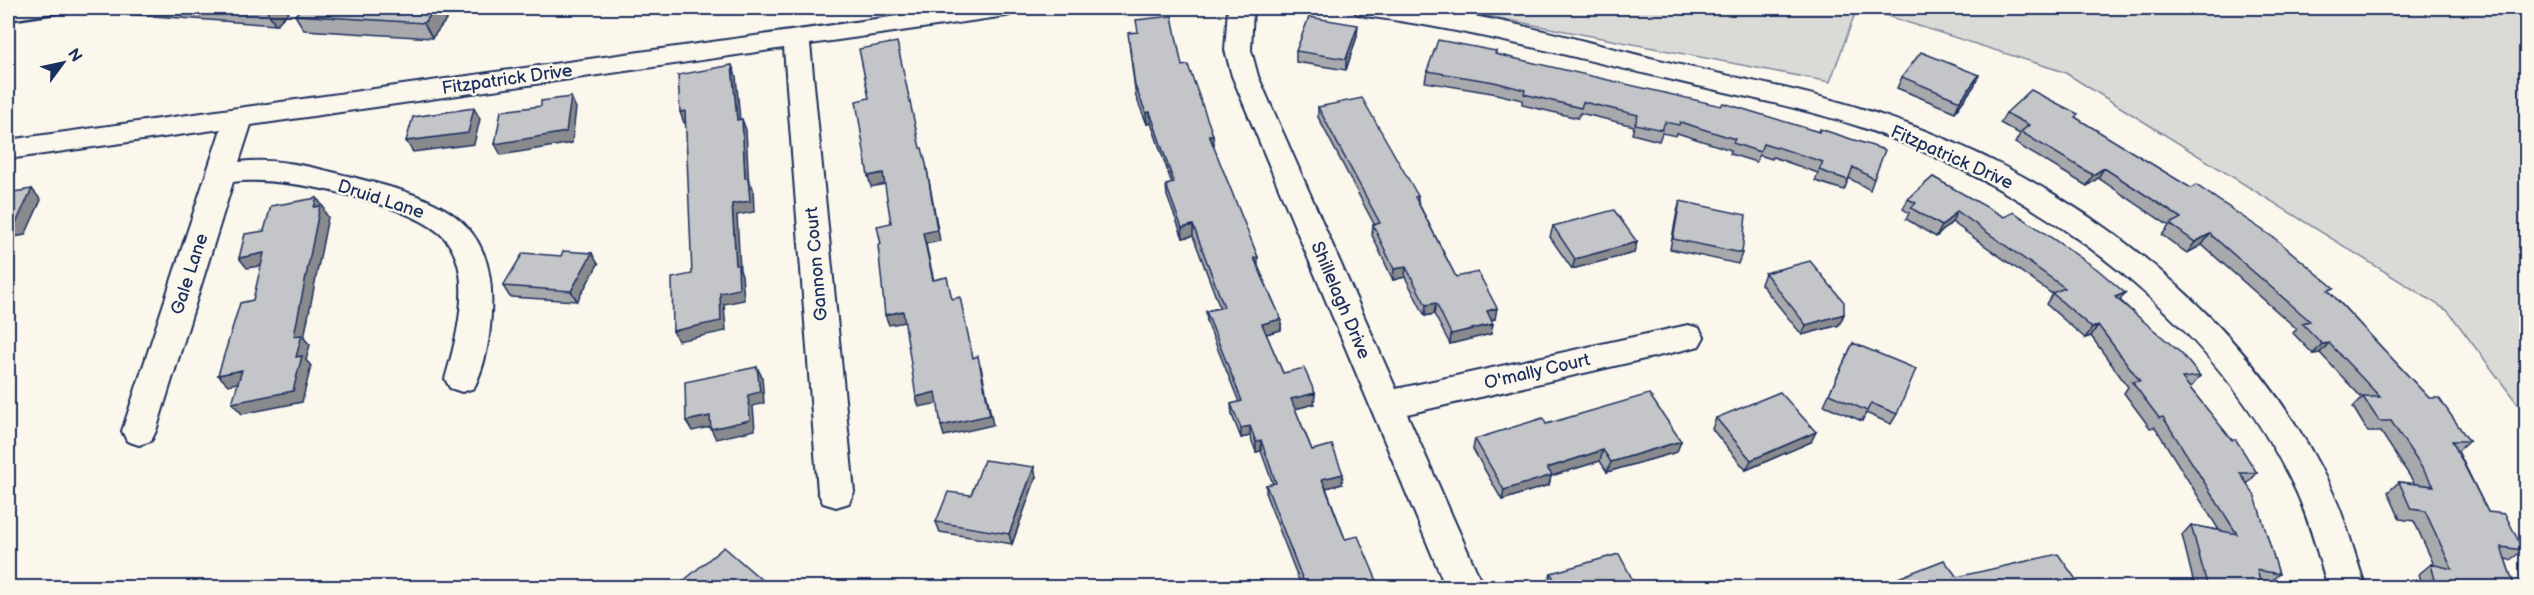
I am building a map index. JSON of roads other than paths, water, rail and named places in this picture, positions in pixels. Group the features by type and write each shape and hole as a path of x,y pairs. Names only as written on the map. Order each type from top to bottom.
{"street":[{"name":"Fitzpatrick Drive","path":"8,150 1006,8"},
{"name":"Shillelagh Drive","path":"1240,8 1238,50 1245,76 1465,588"},
{"name":"Fitzpatrick Drive","path":"1365,8 1477,26 1852,116 1940,148 1990,171 2042,200 2091,232 2140,269 2187,312 2253,388 2309,480 2326,521 2347,588"},
{"name":"Gannon Court","path":"796,37 836,492"},
{"name":"Gale Lane","path":"139,431 239,117"},
{"name":"Druid Lane","path":"221,174 269,170 338,184 418,208 447,223 462,241 473,260 476,317 462,379"},
{"name":"O'mally Court","path":"1386,405 1688,337"}],"lane":[{"path":"8,16 61,8"}]}
